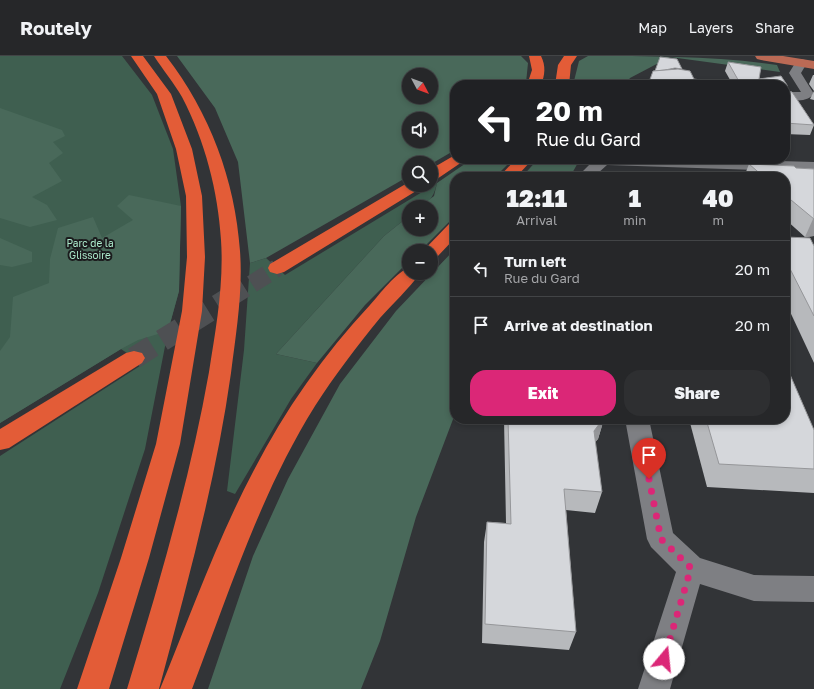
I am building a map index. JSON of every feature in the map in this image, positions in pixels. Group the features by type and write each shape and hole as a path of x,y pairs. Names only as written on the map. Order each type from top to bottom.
{"highway":[{"path":"93,689 135,558 168,444 192,311 196,257 194,196 184,149 164,94 137,56"},
{"path":"143,689 178,567 208,439 221,366 231,292 231,240 221,177 207,135 192,101 180,81 160,56"},
{"path":"535,56 540,68 536,80"},
{"path":"562,80 564,64 567,58 571,56"},
{"path":"438,171 450,164"},
{"path":"512,172 520,164"},
{"path":"277,268 403,192"},
{"path":"438,246 450,233"},
{"path":"176,689 226,559 279,446 313,391 346,345 379,306 404,280"},
{"path":"0,441 134,358"}],"main road":[{"path":"761,56 814,66"},
{"path":"789,56 814,62"}],"street":[{"path":"790,96 805,96 808,93 795,73 801,63"},
{"path":"670,80 680,80"},
{"path":"590,172 599,164"},
{"path":"724,164 814,167"},
{"path":"638,424 661,539 691,568 754,588 814,589"},
{"path":"654,689 691,568"}],"green space":[{"name":"Parc de la Glissoire","path":"0,56 122,56 152,95 173,149 181,206 179,291 168,331 145,449 98,593 60,689 0,689 0,456 143,364 121,349 0,423"},
{"path":"177,56 521,56 528,63 526,80 450,80 450,153 438,160 438,156 402,156 402,180 266,258 250,263 238,162 215,108"},
{"path":"588,56 659,56 707,58 777,65 780,72 670,57 629,80 574,80 579,61"},
{"path":"0,108 62,130 65,136 53,142 63,153 49,163 62,181 32,197 47,205 57,220 30,227 0,218"},
{"path":"465,164 508,164 500,172 453,172"},
{"path":"534,164 577,164 573,172 526,172"},
{"path":"450,174 450,221 438,233 438,200 429,200 434,196 435,192 438,192 438,182"},
{"path":"422,192 434,192 429,200 409,200"},
{"path":"129,195 181,206 179,291 168,331 138,340 121,349 0,423 0,351 10,337 13,297 49,283 50,259 58,228 93,217 102,238 133,220 117,206"},
{"path":"402,204 402,222 384,236 276,354 317,363 291,399 235,494 227,491 244,350 250,263 266,258 285,275"},
{"path":"402,222 402,236 435,236 427,244 402,244 402,268 365,305 317,363 276,354 384,236"},
{"path":"0,238 32,252 32,262 12,267 0,265"},
{"path":"450,254 450,424 451,424 416,517 380,641 361,689 208,689 253,556 288,479 340,384 396,311 426,280 438,280 438,267"}],"building":[{"path":"660,57 677,59 682,69 675,68 655,71"},
{"path":"728,62 761,67 759,79 781,76 784,80 738,80"},
{"path":"678,69 690,71 694,80 650,80 653,71"},
{"path":"790,92 792,92 814,125 790,123"},
{"path":"749,164 794,166 796,168 814,169 814,219 790,199 790,172 758,172"},
{"path":"790,237 810,238 814,246 814,316 790,269"},
{"path":"790,375 814,430 814,469 719,464 707,424 790,424"},
{"path":"508,424 599,424 594,431 602,492 564,489 576,632 485,624 487,522 511,524"}],"tunnel":[{"path":"230,298 277,268"},
{"path":"134,358 231,297"}],"route":[{"path":"649,479 661,539 691,568 664,659"}]}
